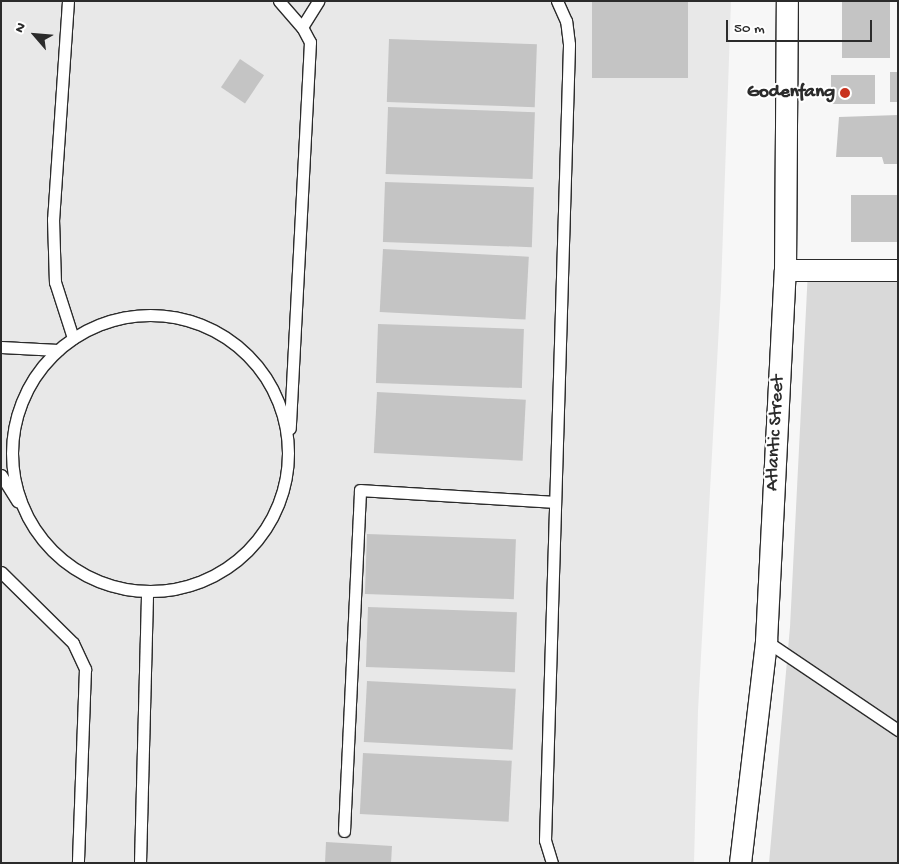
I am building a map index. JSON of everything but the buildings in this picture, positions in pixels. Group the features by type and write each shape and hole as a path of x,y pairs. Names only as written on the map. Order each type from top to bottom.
{"street":[{"name":"Atlantic Street","path":"740,863 766,641 785,270 787,1"},
{"path":"785,270 898,270"}],"lane":[{"path":"68,1 53,218 55,282 73,338"},
{"path":"1,475 28,519 55,554 91,579 133,591 177,590 218,574 253,547 277,510 288,467 310,42 302,28 279,1"},
{"path":"302,28 318,1"},
{"path":"552,863 544,840 569,44 566,22 557,1"},
{"path":"28,519 14,478 13,433 28,388 58,350 73,338 98,325 144,314 192,320 234,342 266,376 285,420 288,467"},
{"path":"1,347 58,350"},
{"path":"344,831 360,490 555,502"},
{"path":"1,572 74,643 85,669 78,863"},
{"path":"140,863 147,590"},
{"path":"766,641 898,730"}],"shaded area":[{"path":"1,1 731,1 721,289 698,711 694,863 1,863"},
{"path":"808,270 898,270 898,863 769,863 790,627"}],"place":[{"name":"Godenfang","path":"845,93"}]}
